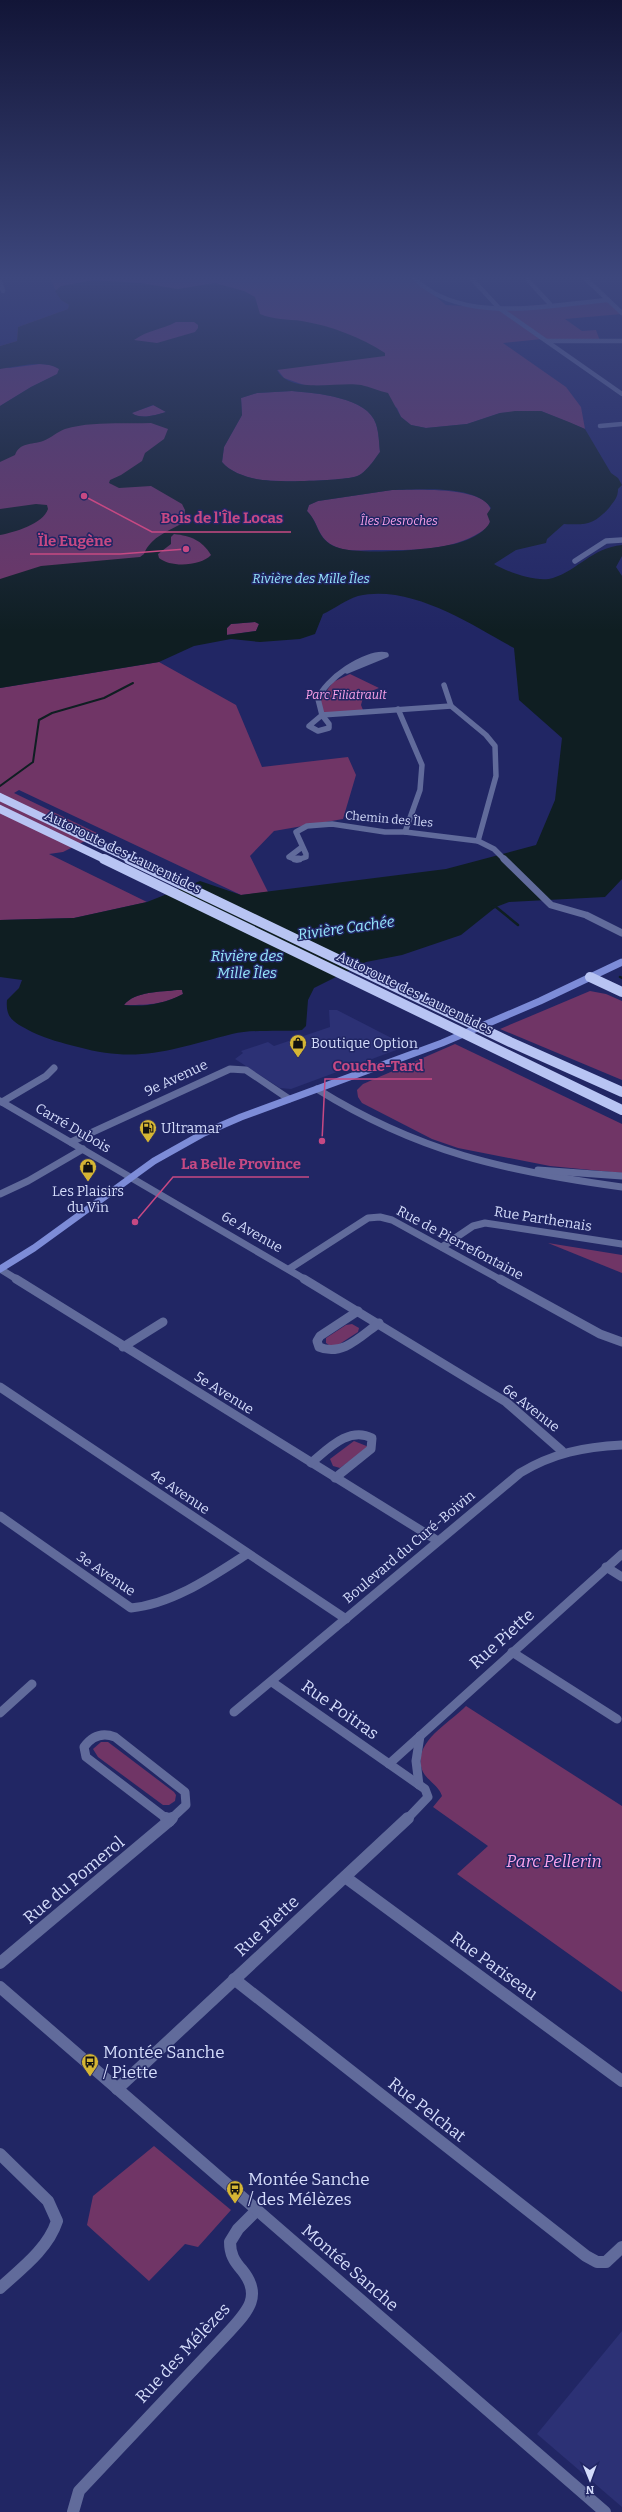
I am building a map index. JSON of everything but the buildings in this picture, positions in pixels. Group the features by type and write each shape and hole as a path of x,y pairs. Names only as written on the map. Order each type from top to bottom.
{"highway":[{"name":"Autoroute des Laurentides","path":"0,797 525,1049 622,1092"},
{"name":"Autoroute des Laurentides","path":"0,809 622,1110"},
{"path":"590,977 622,992"}],"main road":[{"path":"0,1269 42,1243 164,1155 204,1132 442,1043 500,1019 622,962"}],"street":[{"path":"600,426 622,424"},
{"path":"576,561 606,541 622,540"},
{"path":"347,671 361,667 386,655 377,653 354,664 322,690 318,704 322,715 451,706"},
{"path":"444,685 451,706 486,735 495,746 496,776 478,841"},
{"path":"398,710 422,765 420,790 406,832"},
{"name":"Chemin des Îles","path":"302,847 296,836 296,832 307,826 332,824 385,832 406,832 478,841 494,849 546,901 555,907 586,915 622,933"},
{"name":"Carré Dubois","path":"1,1102 46,1076 54,1068"},
{"name":"9e Avenue","path":"71,1142 230,1069 246,1070 289,1099"},
{"path":"317,1089 388,1130 425,1146 538,1176 622,1187"},
{"name":"Carré Dubois","path":"1,1102 132,1177"},
{"path":"0,1194 28,1181 83,1149"},
{"path":"511,1168 622,1176"},
{"name":"6e Avenue","path":"132,1177 379,1323 516,1409 562,1451"},
{"name":"Rue de Pierrefontaine","path":"289,1269 371,1217 392,1220 600,1334 622,1342"},
{"name":"Rue Parthenais","path":"442,1247 473,1226 486,1223 622,1244"},
{"name":"5e Avenue","path":"0,1269 438,1542"},
{"path":"358,1311 320,1336 317,1341 319,1347 328,1351 340,1350 379,1323"},
{"path":"123,1347 163,1322"},
{"name":"4e Avenue","path":"0,1387 346,1619"},
{"path":"311,1463 351,1434 362,1433 372,1438 372,1449 335,1478"},
{"name":"Boulevard du Curé-Boivin","path":"234,1712 272,1682 520,1473 544,1458 562,1451 622,1445"},
{"name":"3e Avenue","path":"0,1516 131,1608 159,1602 248,1554"},
{"name":"Rue Piette","path":"389,1764 622,1554"},
{"path":"606,1567 622,1577"},
{"path":"512,1652 617,1719"},
{"name":"Rue Poitras","path":"272,1682 389,1764"},
{"path":"0,1713 32,1684"},
{"name":"Rue du Pomerol","path":"0,1963 168,1821 186,1804 187,1796 185,1792 115,1737 102,1734 88,1740 84,1747 86,1757 168,1821"},
{"name":"Rue Piette","path":"117,2088 425,1802 428,1794 419,1785 416,1762 420,1736"},
{"path":"389,1764 419,1785"},
{"name":"Rue Pariseau","path":"345,1877 622,2082"},
{"name":"Rue Pelchat","path":"234,1979 586,2256 602,2262 610,2259 622,2247"},
{"name":"Montée Sanche","path":"0,1987 604,2512"},
{"path":"0,2154 52,2205 57,2221 55,2230 44,2245 0,2288"},
{"name":"Rue des Mélèzes","path":"73,2512 79,2491 226,2333 249,2305 252,2294 251,2283 230,2252 229,2246 232,2238 257,2210"}],"shaded area":[{"path":"329,1010 337,1010 407,1046 291,1089 280,1088 235,1059 243,1053 241,1051 268,1042 274,1046 330,1027"},
{"path":"622,2331 622,2507 537,2434"}],"green space":[{"path":"0,396 16,396 0,406"},
{"path":"247,396 332,396 352,402 363,408 371,415 377,427 380,452 362,473 354,477 333,480 277,481 256,479 242,475 233,471 222,462 224,447 242,415 241,398"},
{"path":"379,396 573,396 581,407 585,429 541,411 500,413 467,424 426,428 411,425 401,417 397,408"},
{"path":"154,405 166,412 144,417 131,413"},
{"path":"168,417 227,542 211,568 0,591 0,450 60,420"},
{"name":"Îles Desroches","path":"392,490 432,490 465,493 479,498 488,504 491,513 489,524 485,529 473,537 446,546 403,550 350,550 336,547 325,539 321,535 307,511 309,505 318,501"},
{"path":"255,622 259,624 256,631 226,635 227,628 231,624"},
{"path":"159,662 236,705 262,767 348,757 356,775 343,819 274,831 250,856 268,892 241,895 19,790 14,793 99,834 63,852 49,854 147,902 74,918 0,920 0,688"},
{"name":"Parc Filiatrault","path":"350,674 379,688 364,694 361,705 363,710 323,715 320,700 333,682"},
{"path":"182,990 183,994 176,998 147,1004 124,1005 129,1000 141,995"},
{"path":"590,991 606,994 622,1001 622,1080 500,1029"},
{"path":"455,1044 622,1124 622,1173 550,1166 458,1148 432,1139 362,1103 358,1097 357,1090 363,1084"},
{"path":"548,1243 622,1255 622,1273"},
{"path":"352,1324 359,1328 358,1332 338,1345 329,1345 326,1343 326,1338 346,1325"},
{"path":"354,1441 369,1447 340,1468 333,1466 330,1459"},
{"name":"Parc Pellerin","path":"466,1706 622,1806 622,1992 457,1874 488,1846 433,1807 442,1796 441,1792 423,1772 420,1762 422,1752 434,1734"},
{"path":"101,1742 108,1742 174,1792 176,1795 175,1801 169,1805 163,1805 98,1757 93,1749"},
{"path":"154,2146 231,2210 198,2247 185,2244 149,2281 87,2225 93,2196"}],"water":[{"name":"Rivière des Mille Îles","path":"16,396 247,396 241,398 242,415 224,447 222,462 233,471 252,478 290,481 333,480 358,476 372,463 380,452 377,427 371,415 363,408 352,402 332,396 390,396 401,417 411,425 426,428 467,424 500,413 515,411 541,411 585,429 611,473 618,478 622,485 618,489 614,501 603,514 594,521 584,524 564,524 547,539 546,543 516,550 494,564 523,576 547,579 553,578 570,570 602,550 622,545 622,556 616,567 622,576 622,879 605,897 509,902 496,907 461,935 402,955 366,962 314,988 308,1000 306,1026 302,1030 240,1032 173,1049 138,1054 120,1054 100,1052 55,1041 32,1032 13,1020 8,1012 7,1000 19,988 22,980 0,977 0,920 74,918 147,902 200,881 241,895 446,869 536,845 555,800 562,738 519,700 514,648 439,608 399,596 378,594 354,597 323,614 315,634 300,639 260,642 231,639 194,646 159,662 0,688 0,579 41,566 140,557 156,538 184,522 185,510 182,504 151,486 119,488 109,483 110,480 121,475 142,461 145,453 164,439 168,429 151,423 108,423 75,426 65,429 43,441 23,446 15,455 0,462 0,406","holes":["153,405 166,412 144,417 132,413","392,490 445,490 472,495 483,500 491,508 487,514 490,522 479,534 468,540 438,547 400,551 347,550 330,544 321,536 314,521 307,511 309,505 318,501","174,534 186,536 196,540 200,542 211,555 200,562 186,564 164,561 159,558 158,554 171,544 171,537","255,622 259,624 256,631 227,635 227,628 231,624","182,990 183,994 169,1000 139,1006 124,1005 129,1000 141,995"]},
{"path":"36,504 47,505 48,509 40,519 35,523 13,532 0,535 0,509"}],"waterway":[{"path":"0,786 33,762 39,720 52,713 104,698 133,683"},
{"name":"Rivière Cachée","path":"492,907 496,907 518,925"}],"place":[{"name":"Bois de l'Île Locas","path":"84,496"},
{"name":"Ïle Eugène","path":"186,549"},
{"name":"Boutique Option","path":"298,1058"},
{"name":"Couche-Tard","path":"322,1141"},
{"name":"Ultramar","path":"148,1143"},
{"name":"Les Plaisirs du Vin","path":"88,1182"},
{"name":"La Belle Province","path":"135,1222"},
{"name":"Montée Sanche / Piette","path":"90,2077"},
{"name":"Montée Sanche / des Mélèzes","path":"235,2204"}]}
